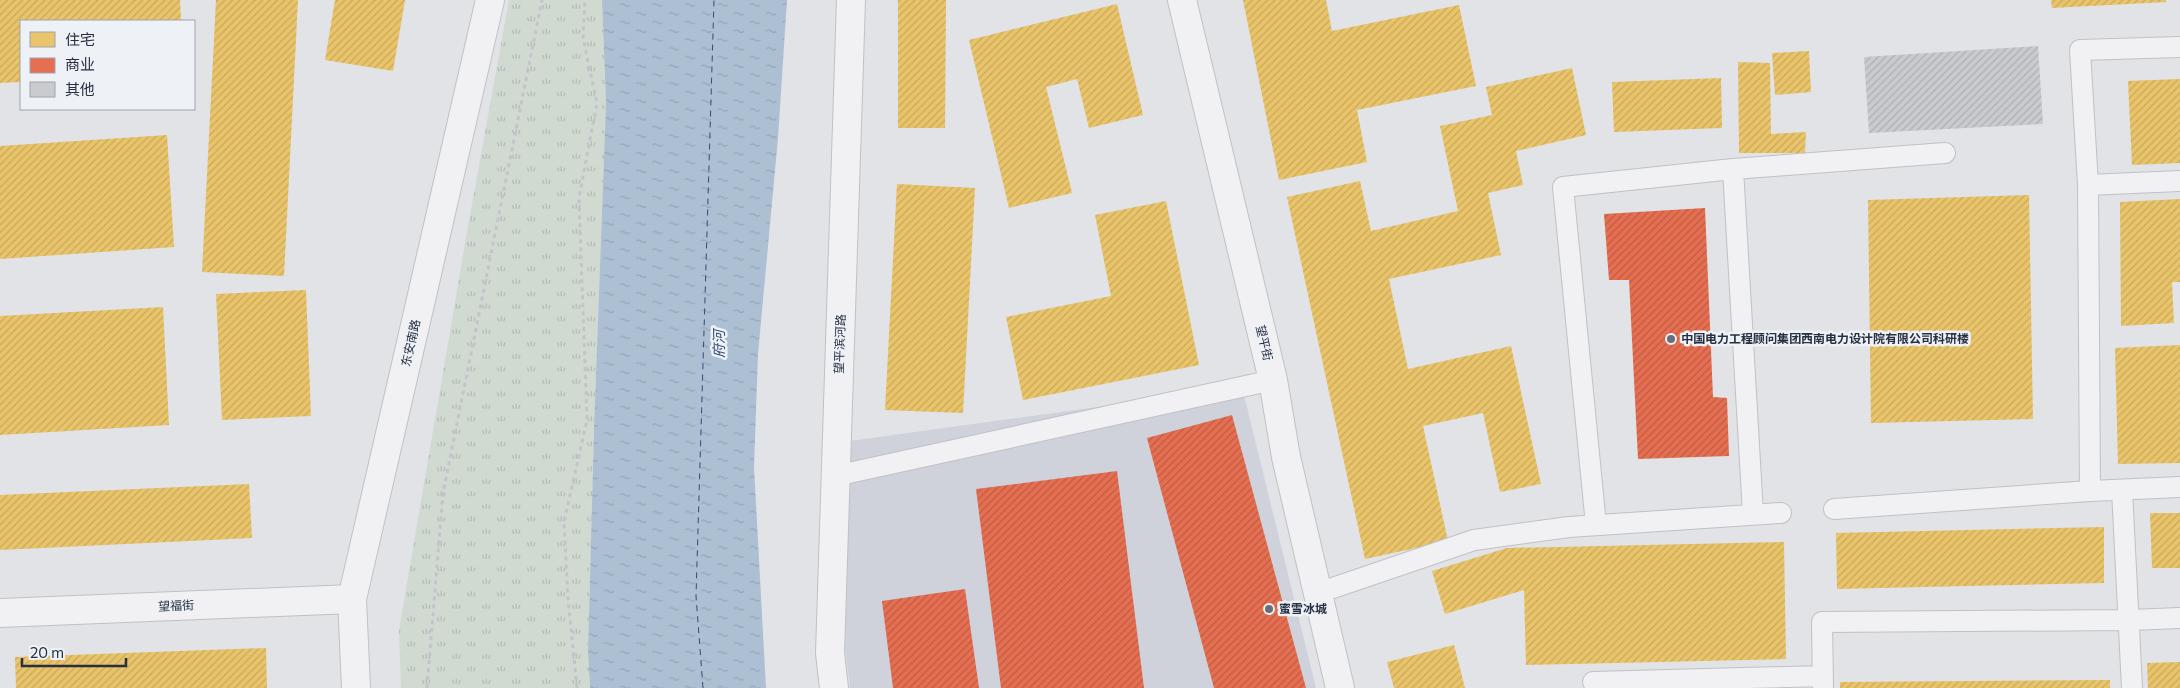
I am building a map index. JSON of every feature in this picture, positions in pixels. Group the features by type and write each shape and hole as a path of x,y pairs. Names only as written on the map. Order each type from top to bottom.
{"street":[{"name":"东安南路","path":"356,688 352,600 490,0"},
{"name":"望平滨河路","path":"834,688 830,653 851,0"},
{"name":"望平街","path":"1182,0 1273,380 1286,458 1340,688"},
{"name":"望福街","path":"0,613 352,600"}],"lane":[{"path":"2090,491 2088,185 2080,50 2180,46"},
{"path":"1596,525 1563,187 1733,168 1945,153"},
{"path":"1733,168 1753,514"},
{"path":"2088,185 2180,181"},
{"path":"836,476 1273,380"},
{"path":"1834,509 2090,491 2180,487"},
{"path":"2122,490 2132,688"},
{"path":"1318,592 1474,540 1569,527 1781,513"},
{"path":"1593,682 1823,682 1822,622 2180,618"}],"path":[{"path":"427,688 443,493 542,0"},
{"path":"577,688 568,598 564,522 586,420 579,198 597,103 583,38 585,0"}],"shaded area":[{"path":"1242,387 1316,688 850,688 845,648 850,441"}],"green space":[{"path":"509,0 602,0 606,103 594,429 588,652 590,688 401,688 399,630"}],"water":[{"name":"府河","path":"602,0 787,0 778,138 758,354 754,467 766,688 590,688 588,652 594,429 606,103"}],"building: 住宅":[{"path":"0,0 180,0 181,20 20,20 20,82 0,83"},
{"path":"216,0 298,0 284,276 202,272"},
{"path":"335,0 405,0 393,71 325,60"},
{"path":"898,0 946,0 945,128 898,128"},
{"path":"1243,0 1326,0 1332,31 1459,5 1476,86 1357,110 1367,162 1279,180"},
{"path":"2051,0 2166,0 2166,2 2052,8"},
{"path":"1117,4 1143,115 1089,128 1077,79 1046,87 1072,193 1009,208 969,40"},
{"path":"1809,51 1811,92 1775,95 1772,53"},
{"path":"1738,62 1770,63 1771,134 1806,132 1805,153 1739,153"},
{"path":"1572,68 1586,135 1516,151 1523,185 1488,193 1501,255 1389,279 1408,369 1511,346 1541,484 1500,492 1483,413 1423,426 1448,541 1365,559 1287,197 1360,181 1371,231 1458,211 1440,126 1492,115 1486,87"},
{"path":"1721,78 1722,128 1614,132 1612,82"},
{"path":"2180,79 2180,163 2132,165 2128,81"},
{"path":"167,135 174,247 0,259 0,146"},
{"path":"897,184 975,188 963,413 885,410"},
{"path":"2029,195 2033,419 1871,423 1868,200"},
{"path":"2180,199 2180,282 2172,282 2174,323 2121,326 2120,202"},
{"path":"1166,201 1199,365 1023,400 1006,317 1111,296 1095,215"},
{"path":"306,290 311,416 222,420 216,294"},
{"path":"163,307 169,425 0,435 0,316"},
{"path":"2180,345 2180,463 2118,464 2115,348"},
{"path":"249,484 252,538 0,550 0,495"},
{"path":"2150,513 2180,513 2180,568 2152,568"},
{"path":"2104,527 2104,583 1837,589 1836,533"},
{"path":"1784,542 1786,659 1526,665 1524,590 1445,614 1432,571 1507,548"},
{"path":"1454,645 1465,688 1394,688 1387,662"},
{"path":"266,648 267,688 16,688 15,657"},
{"path":"2180,662 2180,688 2148,688 2147,663"},
{"path":"2110,680 2110,688 1840,688 1840,682"}],"building: 商业":[{"name":"中国电力工程顾问集团西南电力设计院有限公司科研楼","path":"1705,208 1713,397 1727,398 1729,456 1638,459 1629,280 1609,280 1604,214"},
{"path":"1232,415 1306,688 1214,688 1147,438"},
{"path":"1117,471 1144,688 1001,688 976,489"},
{"path":"965,589 979,688 893,688 882,601"}],"building: 其他":[{"path":"2038,46 2043,124 1869,133 1864,57"}],"ferry route":[{"path":"703,688 696,596 714,0"}],"place":[{"name":"中国电力工程顾问集团西南电力设计院有限公司科研楼","path":"1671,339"},
{"name":"蜜雪冰城","path":"1269,609"}]}
